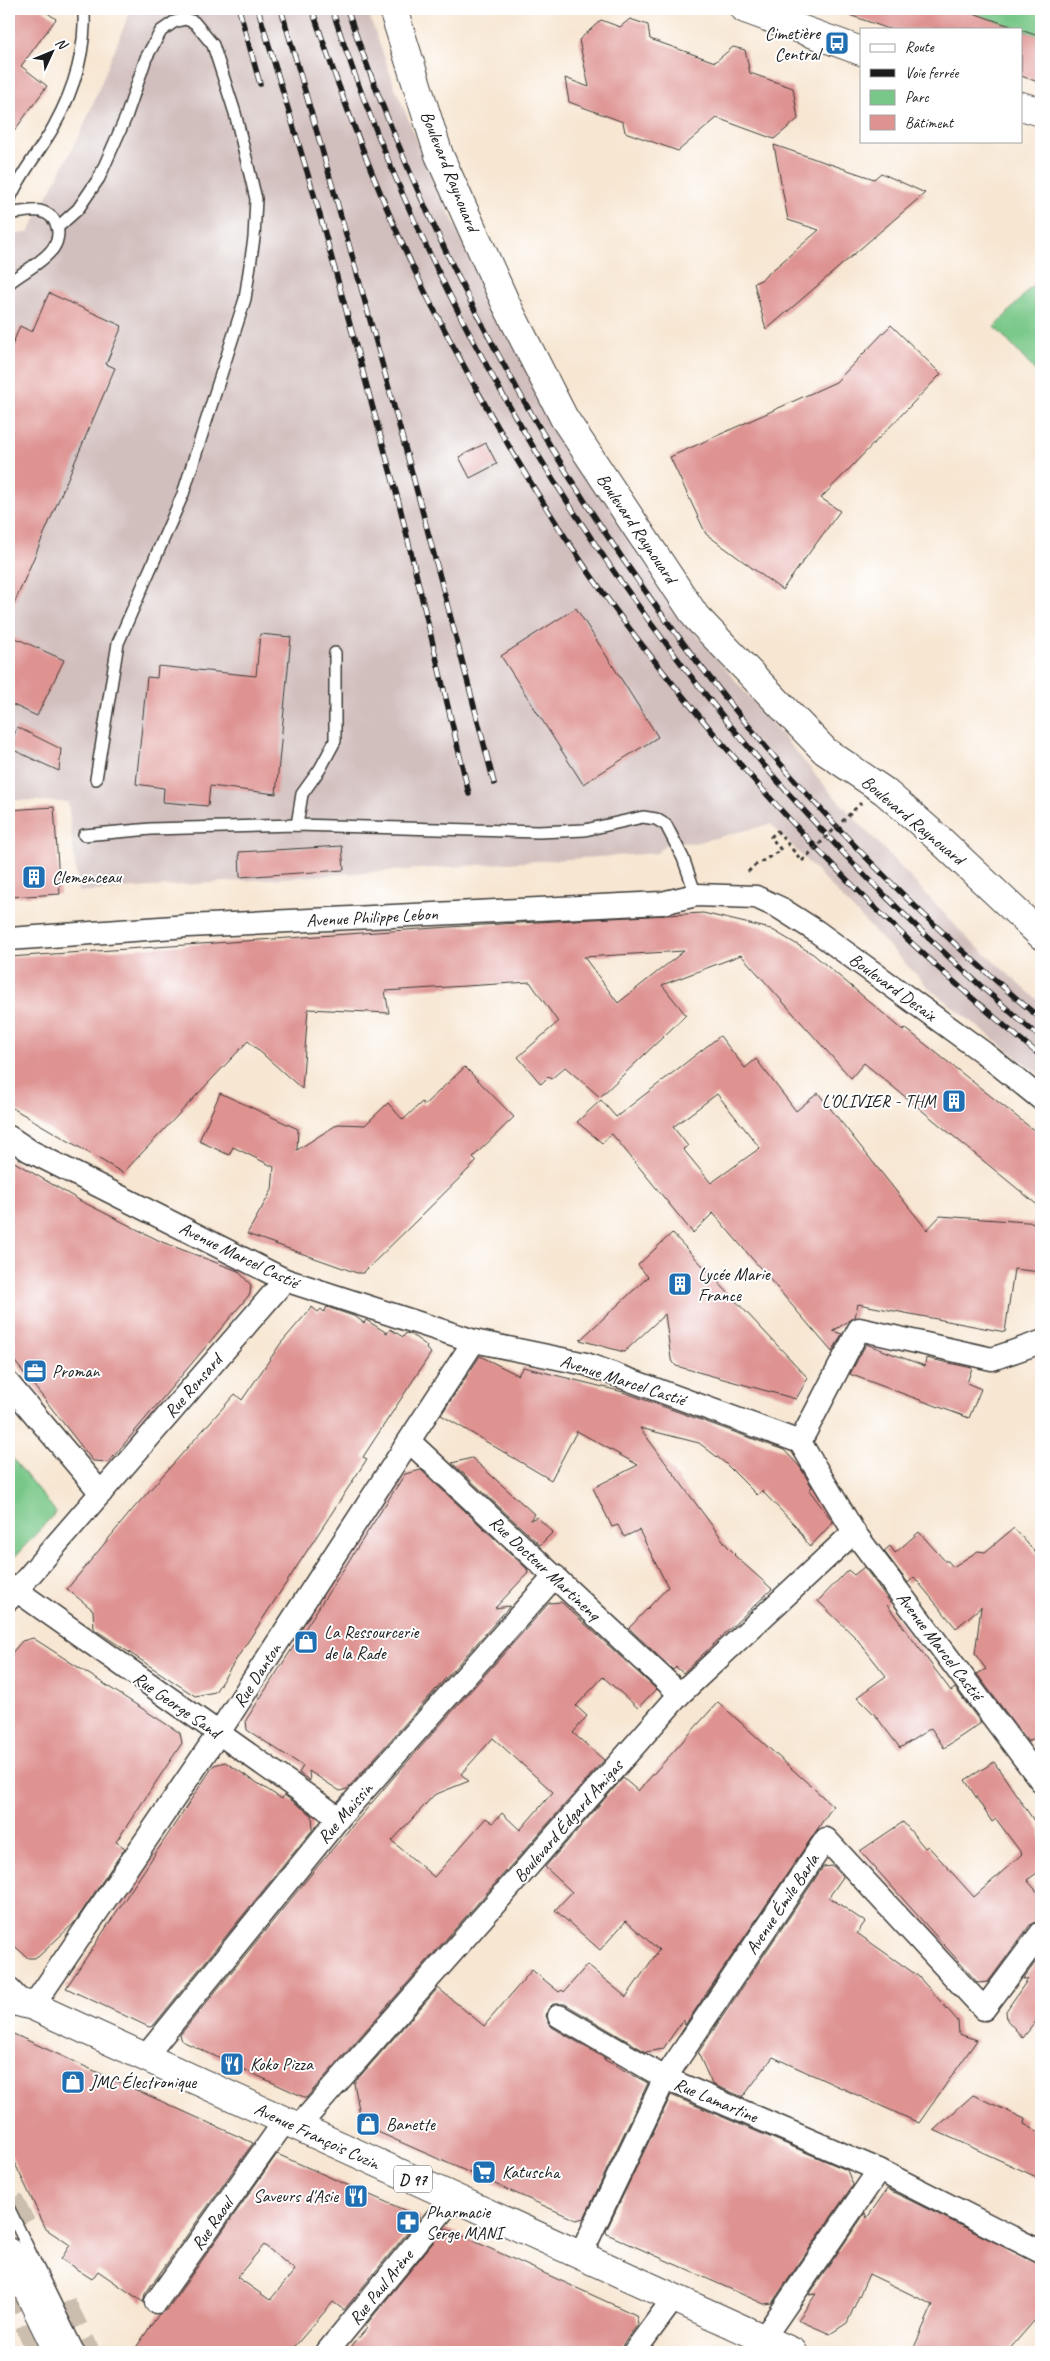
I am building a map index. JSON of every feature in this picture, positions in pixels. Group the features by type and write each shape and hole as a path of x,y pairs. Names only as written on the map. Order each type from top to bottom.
{"street":[{"name":"Boulevard Raynouard","path":"393,9 439,155 506,304 564,418 696,617 825,752 884,791 938,838 1041,935"},
{"path":"745,9 860,51"},
{"path":"1022,106 1041,112"},
{"name":"Avenue Philippe Lebon","path":"9,939 188,926 662,903 696,895 734,896"},
{"name":"Boulevard Desaix","path":"734,896 756,897 780,908 816,931 984,1053 1041,1099"},
{"name":"Avenue Marcel Castié","path":"9,1137 30,1151 286,1280 474,1341 586,1364 800,1442 854,1532 1041,1781"},
{"name":"Rue Ronsard","path":"12,1595 286,1280"},
{"path":"800,1442 859,1329 992,1359 1041,1342"},
{"name":"Rue Danton","path":"21,2003 218,1734 410,1442 474,1341"},
{"path":"9,1384 101,1493"},
{"name":"Rue Docteur Martinenq","path":"410,1442 680,1694"},
{"name":"Boulevard Édgard Amigas","path":"291,2124 680,1694 854,1532"},
{"name":"Rue Maissin","path":"145,2057 339,1818 555,1576"},
{"name":"Rue George Sand","path":"12,1595 339,1818"},
{"name":"Avenue Émile Barla","path":"580,2256 665,2078 826,1839 984,2009 1041,1933"},
{"name":"D 97","path":"9,1987 21,2003"},
{"name":"Avenue François Cuzin","path":"21,2003 145,2057 792,2352"},
{"name":"Rue Lamartine","path":"559,2016 665,2078 879,2170 1041,2252"},
{"name":"Rue Raoul","path":"156,2302 291,2124"},
{"path":"763,2339 879,2170"},
{"name":"Rue Paul Arène","path":"327,2352 453,2198"},
{"path":"9,2252 58,2352"},
{"path":"634,2352 674,2298"}],"lane":[{"path":"9,201 16,183 54,126 80,68 84,9"},
{"path":"58,227 78,209 99,178 126,117 146,58 161,31 174,22 185,19 194,22 213,45 246,154 256,199 252,246 245,299 183,494 118,643 96,779"},
{"path":"9,213 39,211 52,217 58,227 58,240 50,253 9,283"},
{"path":"297,825 302,794 320,770 335,741 335,653"},
{"path":"84,835 178,828 297,825 538,832 585,830 643,817 656,819 666,825 683,858 696,895"},
{"path":"9,1981 21,2003"},
{"path":"9,2208 79,2352"}],"path":[{"path":"754,866 781,850 771,837 777,831 802,860 861,803"}],"shaded area":[{"path":"131,9 367,9 396,90 442,199 538,387 695,633 831,793 967,938 1041,1003 1041,1076 931,990 771,824 695,843 668,842 657,853 78,892 68,802 9,800 9,236 29,232 83,128"}],"green space":[{"path":"962,9 1041,9 1041,37 1022,30 1022,28 1016,28"},
{"path":"1041,276 1041,377 995,327"},
{"path":"9,1454 56,1512 9,1563"}],"building":[{"path":"9,9 42,9 56,19 21,66 47,86 9,138"},
{"path":"842,9 962,9 1010,26 1010,28 886,28 841,12"},
{"path":"630,19 648,25 650,39 715,62 733,47 745,50 750,73 793,88 798,119 774,139 717,118 678,151 625,132 623,122 569,102 565,78 589,87 579,40 601,20 620,27"},
{"path":"1022,30 1041,37 1041,83 1022,76"},
{"path":"774,145 874,179 881,173 925,193 766,330 754,283 761,280 819,230 788,220"},
{"path":"49,293 122,326 106,364 115,368 9,616 9,353 20,326 32,332"},
{"path":"891,325 941,374 821,498 840,511 782,590 706,534 670,457 836,382"},
{"path":"486,443 497,464 470,478 459,457"},
{"path":"576,608 658,737 583,784 501,656"},
{"path":"260,634 291,637 276,794 210,786 208,806 163,802 164,788 136,784 147,677 157,678 158,666 256,676"},
{"path":"9,635 64,660 37,716 9,703"},
{"path":"17,727 61,749 59,771 9,748"},
{"path":"54,807 60,894 9,897 9,810"},
{"path":"342,846 344,870 240,877 239,852"},
{"path":"703,913 771,929 813,954 903,1030 905,1028 1041,1136 1041,1208 864,1063 851,1078 741,955 662,985 686,1015 600,1097 565,1067 551,1079 549,1076 541,1084 518,1057 558,1022 530,982 385,991 389,1013 308,1009 302,1089 248,1041 123,1173 9,1106 9,957 465,926","holes":["684,951 618,1003 584,957"]},
{"path":"720,1036 745,1068 756,1059 796,1111 818,1093 927,1230 940,1216 1041,1223 1041,1272 1014,1269 1005,1332 858,1304 855,1317 833,1331 842,1334 832,1352 713,1213 693,1233 612,1134 602,1143 577,1122 601,1100 616,1117","holes":["717,1094 760,1148 711,1183 683,1149 688,1146 673,1127"]},
{"path":"465,1067 514,1117 473,1157 477,1161 363,1273 357,1273 247,1234 272,1190 274,1167 233,1147 229,1155 199,1141 220,1093 298,1129 297,1150 338,1124 365,1125 388,1103 403,1120 422,1102 424,1105"},
{"path":"9,1159 79,1200 162,1242 238,1271 251,1285 250,1294 109,1462 93,1461 9,1354"},
{"name":"Lycée Marie France","path":"672,1233 808,1378 796,1399 676,1366 671,1359 665,1314 624,1352 580,1340 648,1277 638,1265"},
{"path":"312,1307 318,1312 321,1309 324,1312 327,1307 356,1317 364,1323 366,1320 387,1333 390,1329 403,1337 406,1333 412,1335 427,1346 426,1349 431,1353 363,1457 367,1459 215,1692 195,1696 94,1629 93,1610 67,1589 133,1509 235,1394 242,1400 281,1343"},
{"path":"866,1344 925,1366 926,1358 972,1368 967,1383 981,1389 969,1418 850,1374"},
{"path":"480,1356 518,1375 523,1367 623,1392 784,1450 800,1467 812,1487 809,1490 833,1522 810,1547 796,1526 762,1491 757,1495 725,1463 699,1443 640,1428 734,1555 772,1589 683,1673 676,1667 673,1670 629,1628 668,1587 639,1530 624,1537 618,1525 612,1527 593,1488 638,1465 577,1431 551,1480 441,1415"},
{"path":"472,1458 534,1514 530,1520 537,1517 553,1532 540,1545 452,1463"},
{"path":"421,1470 527,1569 528,1573 495,1608 510,1606 347,1789 340,1791 309,1771 310,1781 299,1773 303,1766 247,1730 246,1720 405,1474"},
{"path":"1014,1528 1041,1559 1041,1734 1028,1742 977,1674 986,1669 975,1654 981,1607 956,1628 914,1577 908,1583 884,1551 890,1546 895,1553 919,1532 945,1561 948,1561 953,1567 978,1551 985,1552"},
{"path":"864,1567 890,1602 887,1605 951,1691 955,1688 981,1723 944,1748 931,1728 900,1748 875,1715 857,1697 886,1676 856,1638 818,1601 848,1570 854,1575"},
{"path":"561,1602 656,1689 638,1708 603,1677 576,1706 587,1716 573,1733 604,1760 306,2098 182,2041 180,2035 317,1867 393,1778 549,1603","holes":["493,1738 553,1792 520,1830 502,1813 493,1823 486,1818 434,1877 392,1841 434,1795 469,1781 461,1774"]},
{"path":"33,1638 180,1733 182,1743 116,1842 125,1848 74,1923 38,1957 28,1958 9,1941 9,1656 22,1641"},
{"path":"718,1702 833,1806 685,2025 683,2020 663,2049 646,2052 565,2004 553,2004 548,2009 546,2016 552,2027 606,2059 603,2059 648,2083 584,2218 576,2220 362,2125 354,2083 438,1988 484,2026 532,1970 559,1992 562,1990 564,1992 587,1965 626,1997 659,1950 626,1921 600,1950 555,1910 572,1892 545,1867 623,1778 638,1791"},
{"path":"225,1762 282,1799 284,1795 312,1815 313,1829 153,2026 149,2027 66,1988 214,1765"},
{"path":"994,1762 1041,1831 1041,1880 1037,1873 1027,1880 1041,1896 1041,1920 1030,1925 988,1982 978,1983 860,1851 903,1822 925,1848 928,1846 974,1897 1022,1854 996,1819 992,1822 965,1780"},
{"path":"833,1866 843,1877 829,1897 865,1922 857,1933 918,1976 958,2021 959,2034 977,2040 919,2123 773,2057 743,2097 712,2084 698,2053 823,1867"},
{"path":"1041,1955 1041,2015 1023,2038 1007,2020 1006,2011 1028,1979 1023,1979"},
{"path":"9,2032 253,2143 145,2294 143,2302 98,2271 92,2279 61,2259 70,2245 46,2229 9,2151"},
{"path":"671,2095 847,2170 853,2185 772,2303 764,2304 607,2234 606,2231"},
{"path":"973,2095 1025,2119 1024,2124 1041,2133 1041,2179 934,2130"},
{"path":"277,2154 420,2217 344,2310 333,2302 290,2352 133,2352 159,2314 167,2310","holes":["264,2245 295,2270 270,2300 237,2277"]},
{"path":"887,2189 1041,2265 1041,2313 1007,2352 912,2352 933,2305 869,2274 847,2323 830,2334 798,2320 816,2294 809,2295 865,2213 867,2218"},
{"path":"445,2228 636,2315 638,2324 623,2344 621,2352 347,2352 367,2328 365,2326"}],"tunnel":[{"path":"9,2200 28,2237"},
{"path":"9,2285 42,2352"},
{"path":"62,2304 86,2352"}],"railway":[{"path":"239,9 260,84"},
{"path":"258,9 318,208 399,503 469,794"},
{"path":"281,9 391,395 494,783"},
{"path":"312,9 365,156 411,263 474,386 524,472 577,556 635,636 680,693 727,749 826,858 931,961 1041,1056"},
{"path":"332,9 387,158 453,301 529,440 615,573 710,700 813,820 923,933 1041,1038"},
{"path":"347,9 402,154 467,295 541,431 625,562 717,687 817,805 925,916 1041,1019"}],"place":[{"name":"Cimetière Central","path":"837,43"},
{"name":"Clemenceau","path":"34,877"},
{"name":"L'OLIVIER - THM","path":"954,1101"},
{"name":"Lycée Marie France","path":"680,1284"},
{"name":"Proman","path":"35,1371"},
{"name":"La Ressourcerie de la Rade","path":"306,1642"},
{"name":"Koko Pizza","path":"232,2064"},
{"name":"JMC Électronique","path":"73,2082"},
{"name":"Banette","path":"368,2124"},
{"name":"Katuscha","path":"484,2172"},
{"name":"Saveurs d'Asie","path":"356,2196"},
{"name":"Pharmacie Serge MANI","path":"408,2222"}]}
